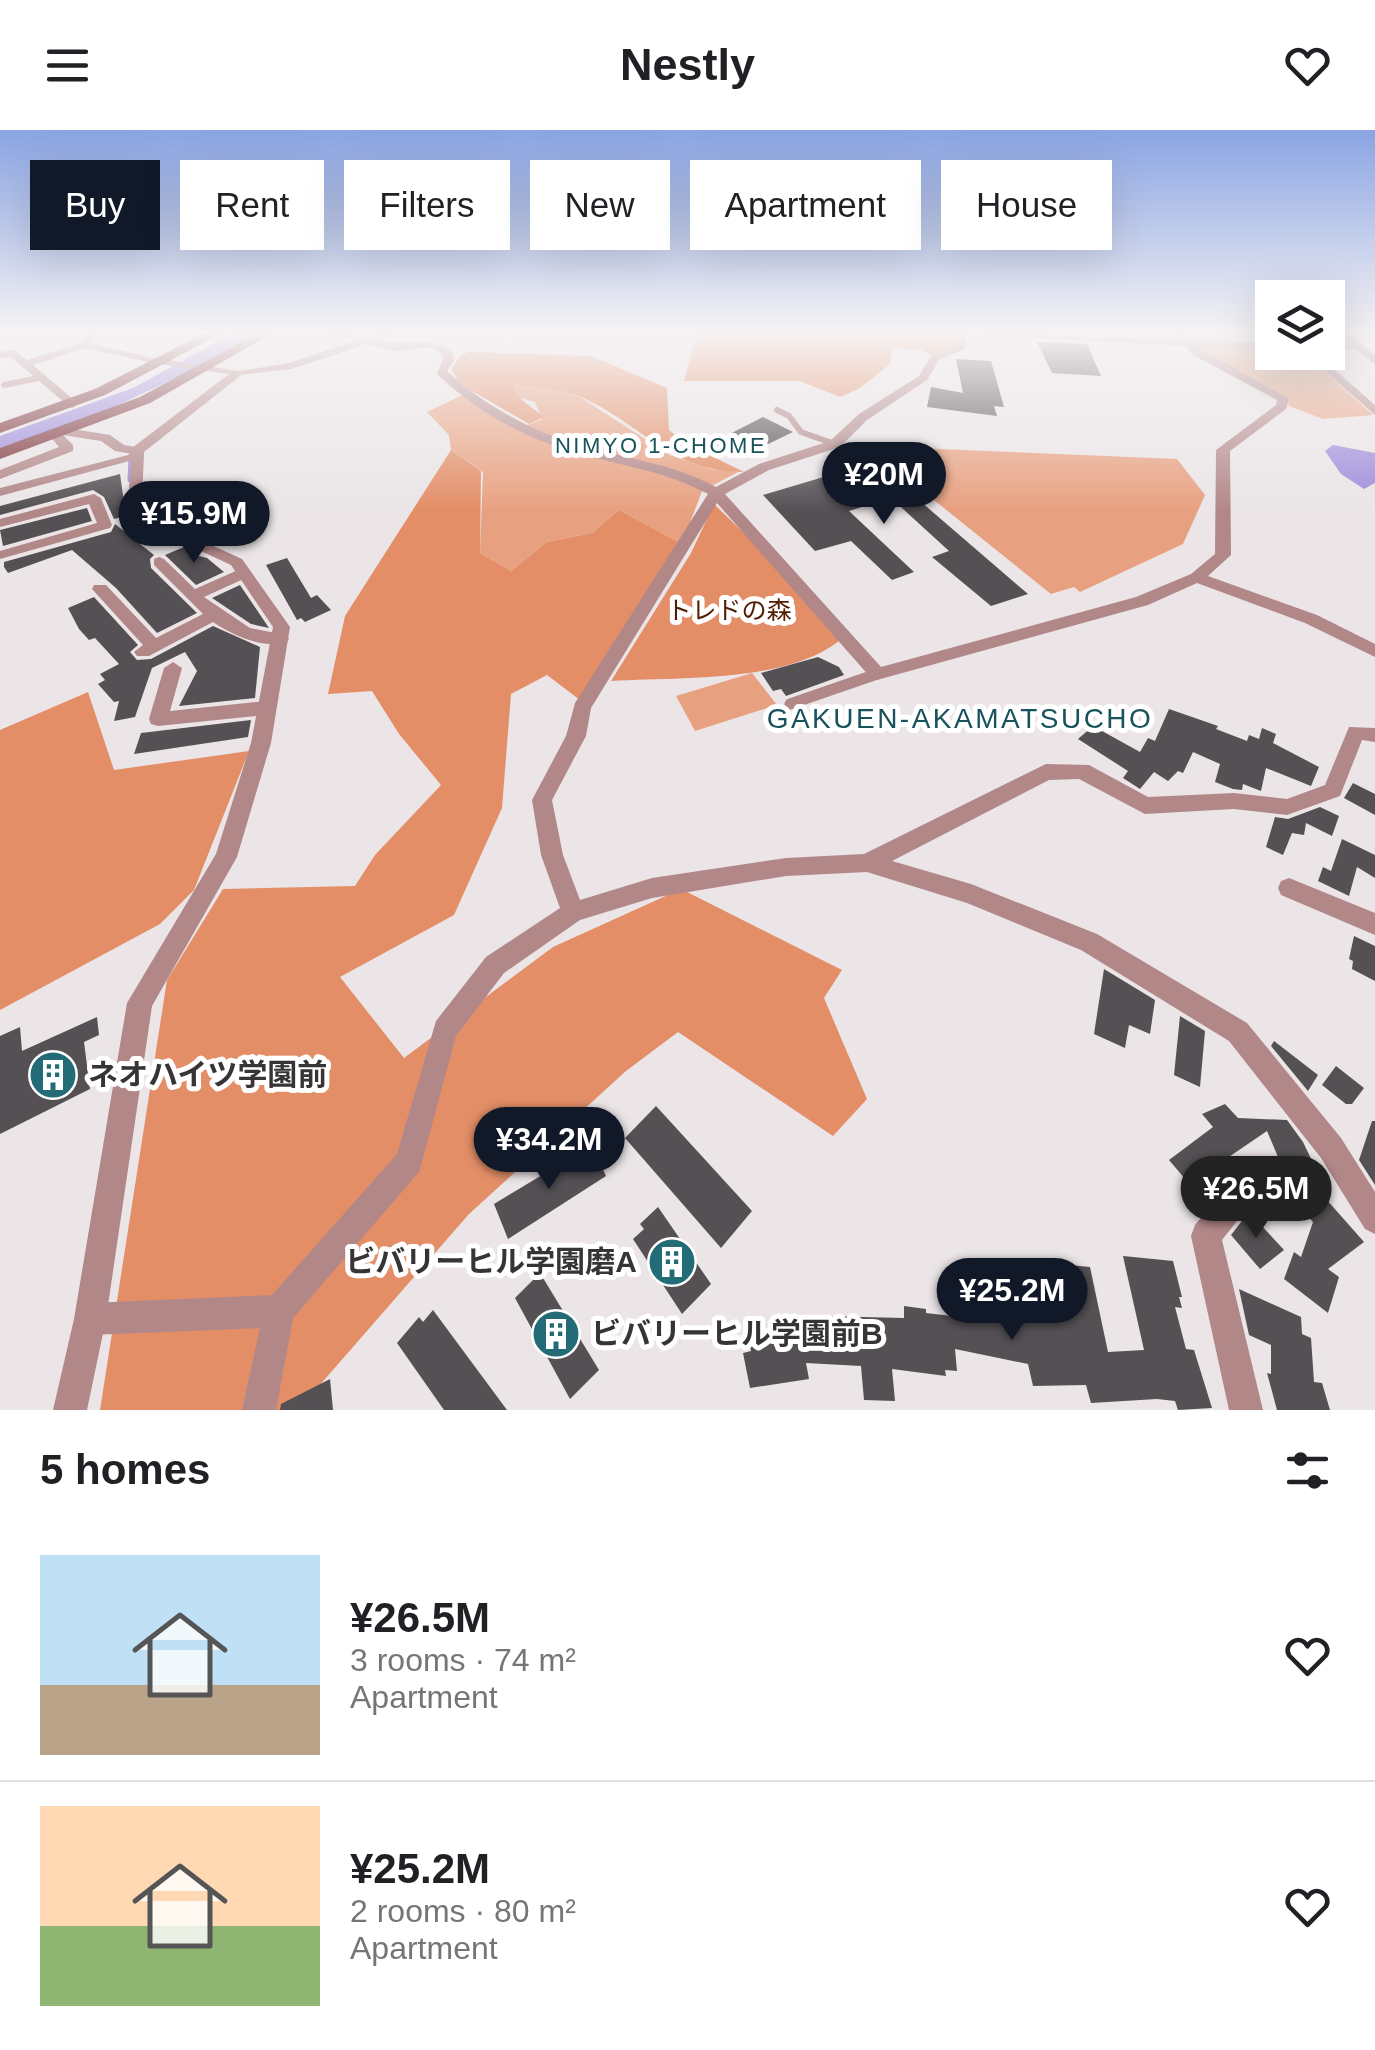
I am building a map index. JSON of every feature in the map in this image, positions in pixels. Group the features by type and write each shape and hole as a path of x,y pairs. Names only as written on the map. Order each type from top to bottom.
{"main road":[{"path":"0,428 99,392"},
{"path":"0,454 62,434 160,392"}],"street":[{"path":"59,392 71,404"},
{"path":"0,492 137,454 214,392"},
{"path":"463,392 558,444 684,474 716,493 877,674 1142,601 1198,577 1223,555 1222,450 1282,406 1283,399 1270,392"},
{"path":"573,912 552,854 542,800 576,736 582,708 716,493 764,466 834,444 864,417 903,392"},
{"path":"1354,392 1375,410"},
{"path":"0,474 68,448 62,434 104,438 137,454"},
{"path":"70,1410 90,1320 140,1003 226,857 261,743 282,627 237,562 180,536 135,502 137,454"},
{"path":"0,524 94,498 104,526 2,555"},
{"path":"159,562 240,634 280,639"},
{"path":"194,596 244,573"},
{"path":"1198,577 1311,619 1375,651"},
{"path":"100,588 148,649 215,614"},
{"path":"173,668 158,719 266,708"},
{"path":"867,863 1046,772 1082,771 1145,806 1234,800 1287,807 1333,790 1356,732 1375,735"},
{"path":"259,1410 279,1311 409,1162 445,1030 495,965 573,912 652,888 786,867 867,863 971,894 1089,942 1238,1032 1330,1148 1375,1219"},
{"path":"1288,888 1375,924"},
{"path":"1246,1410 1206,1236 1253,1178"},
{"path":"90,1320 279,1311"}],"lane":[{"path":"777,410 789,416 801,432 834,444"},
{"path":"790,704 877,674"}],"shaded area":[{"path":"123,392 146,392 95,416 0,449 0,436"},
{"path":"515,392 566,392 670,455 711,469 738,472 702,491 682,544 619,510 592,533 547,542 511,571 480,553 483,472 451,450 449,435 427,412 462,395 521,428 542,419 535,402 516,397"},
{"path":"1274,392 1347,392 1373,415 1323,419 1289,406 1287,399"},
{"path":"1333,445 1375,453 1375,483 1364,489 1341,474 1325,451"},
{"path":"914,448 1177,459 1205,495 1183,544 1080,592 1074,587 1051,594 909,480 910,472 899,464 915,454"},
{"path":"752,673 777,705 695,731 676,696"}],"green space":[{"path":"473,392 516,392 544,417 529,424"},
{"path":"563,392 667,392 669,430 685,443 744,472 718,470 674,454 576,395"},
{"path":"827,392 852,392 840,397"},
{"path":"451,450 481,471 480,553 511,571 547,542 592,533 619,510 682,544 580,700 547,675 511,694 502,808 454,915 340,977 404,1058 553,947 681,889 842,970 824,998 867,1099 833,1136 678,1032 626,1071 469,1214 298,1410 100,1410 167,980 223,889 355,886 375,855 441,785 399,734 372,691 328,694 345,616"},
{"name":"トレドの森","path":"714,504 839,641 816,655 761,671 611,681 691,553"},
{"path":"88,692 114,770 249,751 194,890 160,924 0,1010 0,730"}],"building":[{"path":"930,392 1000,392 1004,407 994,406 997,416 927,407"},
{"path":"763,417 793,432 741,457 712,443"},
{"path":"874,462 884,470 895,468 909,480 899,483 1028,594 991,606 932,557 949,551 891,498 849,511 914,572 892,580 851,541 815,551 763,495"},
{"path":"120,474 124,502 131,512 126,516 114,519 104,497 93,490 0,515 0,506"},
{"path":"87,508 92,521 3,546 0,530"},
{"path":"115,524 154,555 151,568 197,613 157,633 116,588 72,550 8,573 4,567 4,562 111,532"},
{"path":"184,547 224,572 196,585 165,555"},
{"path":"287,558 311,598 317,595 331,610 305,622 297,620 266,565"},
{"path":"240,585 269,628 251,624 212,598"},
{"path":"94,597 138,645 130,652 137,660 151,659 213,626 260,647 255,698 179,706 197,671 185,652 152,668 135,717 114,721 119,701 114,702 98,684 105,680 100,674 119,664 95,638 89,640 68,608"},
{"path":"818,657 839,667 844,675 786,696 781,689 773,691 761,673"},
{"path":"1169,709 1247,741 1249,735 1259,739 1262,728 1276,734 1273,743 1319,767 1311,786 1266,768 1261,791 1243,784 1242,790 1233,789 1215,782 1220,764 1193,752 1183,773 1178,771 1168,781 1154,772 1140,789 1123,778 1128,771 1078,739 1093,726 1140,752 1148,738 1155,741"},
{"path":"251,720 248,737 134,754 141,733"},
{"path":"1353,783 1375,794 1375,815 1344,798"},
{"path":"1320,807 1339,816 1332,836 1306,823 1304,835 1292,833 1283,855 1266,847 1275,817 1288,819"},
{"path":"1342,839 1375,855 1375,878 1357,867 1349,896 1318,881 1323,867 1331,871"},
{"path":"1354,936 1375,946 1375,981 1352,969 1353,961 1349,959"},
{"path":"1104,969 1155,1000 1150,1034 1129,1025 1125,1048 1094,1034"},
{"path":"1180,1016 1205,1031 1200,1087 1174,1075"},
{"name":"ネオハイツ学園前","path":"97,1017 99,1035 84,1042 90,1089 0,1134 0,1036 20,1027 22,1051"},
{"path":"1274,1041 1318,1075 1308,1091 1271,1046"},
{"path":"1336,1066 1364,1088 1352,1104 1346,1104 1322,1085"},
{"path":"1225,1104 1238,1118 1287,1120 1314,1165 1281,1164 1267,1131 1192,1187 1169,1160 1213,1127 1202,1114"},
{"path":"656,1106 752,1211 721,1248 625,1138"},
{"path":"1375,1121 1375,1185 1359,1160"},
{"path":"592,1145 606,1176 508,1239 494,1204"},
{"path":"1319,1191 1364,1242 1328,1269 1339,1277 1328,1313 1284,1279 1294,1252 1301,1257 1313,1222 1299,1206"},
{"name":"ビバリーヒル学園磨A","path":"658,1207 711,1284 682,1314 633,1239 644,1229 640,1224"},
{"path":"1249,1212 1284,1250 1260,1269 1231,1235"},
{"path":"1123,1256 1173,1261 1182,1297 1182,1308 1175,1307 1186,1349 1194,1350 1212,1408 1178,1410 1175,1401 1157,1399 1091,1403 1086,1385 1033,1386 1028,1364 955,1349 957,1371 945,1370 946,1376 892,1369 895,1401 864,1400 861,1366 806,1363 809,1379 750,1388 743,1353 751,1351 750,1346 823,1329 822,1316 904,1318 904,1306 970,1318 969,1303 1021,1313 1015,1291 1064,1291 1059,1264 1090,1267 1108,1352 1144,1350"},
{"name":"ビバリーヒル学園前B","path":"540,1273 599,1370 570,1399 515,1298"},
{"path":"1239,1289 1301,1317 1302,1334 1311,1338 1314,1382 1322,1383 1330,1410 1277,1410 1267,1373 1271,1374 1271,1345 1249,1335"},
{"path":"433,1310 507,1410 444,1410 397,1343 419,1317 423,1322"},
{"path":"330,1379 333,1410 280,1410 281,1404"}],"waterway":[{"path":"131,453 131,459"},
{"path":"130,480 131,459"},
{"path":"130,498 136,512 167,532"}],"place":[{"name":"ネオハイツ学園前","path":"53,1075"},
{"name":"ビバリーヒル学園磨A","path":"672,1262"},
{"name":"ビバリーヒル学園前B","path":"556,1334"}],"district":[{"name":"NIMYO 1-CHOME","path":"661,445"},
{"name":"GAKUEN-AKAMATSUCHO","path":"960,718"}]}
